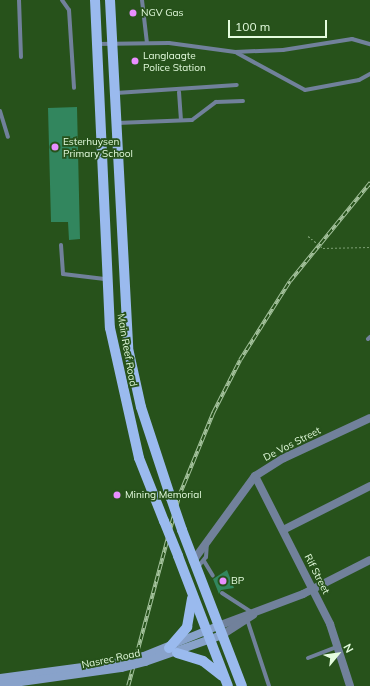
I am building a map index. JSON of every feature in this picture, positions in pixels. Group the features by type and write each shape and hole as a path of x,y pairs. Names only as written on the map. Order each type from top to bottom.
{"main road":[{"name":"Main Reef Road","path":"95,0 105,279 115,362 139,458 227,684"},
{"name":"Main Reef Road","path":"110,0 113,95 128,348 141,406 171,498 194,565 242,686"},
{"path":"98,97 113,95"},
{"path":"100,133 115,128"},
{"path":"192,591 188,624 173,651 206,662 227,684"},
{"name":"Nasrec Road","path":"0,685 120,665 144,659 173,651 220,630"},
{"name":"Nasrec Road","path":"0,678 120,665"}],"street":[{"name":"De Vos Street","path":"194,565 207,542 255,476 284,458 370,418"},
{"name":"Rif Street","path":"255,476 313,590 339,646 350,686"},
{"path":"283,530 370,486"},
{"path":"220,630 252,614 313,590 370,560"}],"lane":[{"path":"19,0 21,57"},
{"path":"62,0 69,10 74,88"},
{"path":"142,0 147,43"},
{"path":"96,44 147,43 235,52 283,50 352,39 370,44"},
{"path":"235,52 305,90 359,80 370,74"},
{"path":"113,95 179,92 237,85"},
{"path":"179,92 181,120"},
{"path":"115,128 196,118 216,102 243,101"},
{"path":"0,111 8,137"},
{"path":"61,245 62,274 105,279"},
{"path":"207,542 204,561 213,576"},
{"path":"194,565 204,561"},
{"path":"222,593 252,614 269,686"},
{"path":"308,658 339,646"}],"path":[{"path":"308,236 323,248 370,247"}],"building":[{"name":"Esterhuysen Primary School","path":"77,107 80,239 69,240 68,222 51,222 48,108"},
{"path":"227,570 234,588 221,590 219,594 213,579"}],"railway":[{"path":"128,686 179,496 213,413 240,360 290,281 370,183"}],"place":[{"name":"NGV Gas","path":"133,13"},
{"name":"Langlaagte Police Station","path":"135,61"},
{"name":"Esterhuysen Primary School","path":"55,147"},
{"name":"Mining Memorial","path":"117,495"},
{"name":"BP","path":"223,581"}]}
